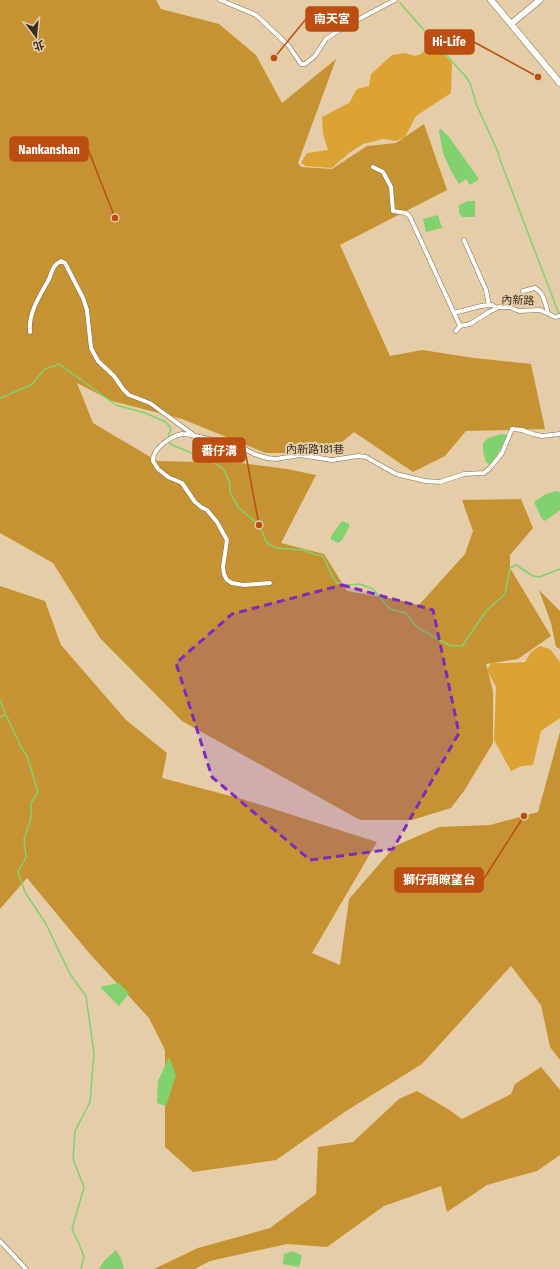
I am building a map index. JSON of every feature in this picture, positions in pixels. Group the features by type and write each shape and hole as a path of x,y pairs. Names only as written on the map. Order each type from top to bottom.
{"street":[{"path":"220,0 256,15 289,46 301,64 305,64 315,56 326,39 344,27 395,0"},
{"path":"491,0 512,23 560,83"},
{"path":"512,23 540,0"},
{"path":"373,166 383,172 391,187 393,212 406,213 410,217 460,326"},
{"path":"464,240 486,290 489,305"},
{"name":"內新路181巷","path":"30,332 29,325 37,300 53,269 57,263 61,261 65,263 83,298 87,310 91,348 93,353 98,361 114,376 123,390 129,395 150,403 195,436 227,442 267,458 300,455 332,460 358,456 366,457 396,474 425,481 440,482 464,474 484,473 491,468 502,453 512,429 522,430 542,436 560,434"},
{"path":"523,291 535,288 540,291 548,312"},
{"path":"454,313 489,305 497,308"},
{"name":"內新路","path":"456,331 460,326 470,324 497,308 509,307 519,312 540,310 555,316 560,316"},
{"path":"195,436 182,434 165,442 154,453 153,461 158,469 168,477 182,483 195,502 207,510 217,522 227,540 223,567 227,580 232,583 244,585 270,583"},
{"path":"0,1241 26,1269"}],"highlighted area":[{"path":"342,585 433,610 459,733 393,849 310,860 212,777 176,663 232,614"}],"shaded area":[{"path":"0,0 156,0 161,9 219,24 256,55 282,103 336,59 298,163 301,167 332,169 367,146 396,143 424,124 447,190 340,245 390,356 422,350 474,358 531,364 545,429 466,431 445,456 413,472 354,432 329,453 266,453 182,419 112,401 77,383 93,423 157,461 241,463 287,469 316,475 281,543 324,554 347,591 419,605 465,554 473,531 462,500 521,499 533,528 510,555 510,568 551,636 518,659 486,664 493,691 493,743 464,791 451,808 412,820 360,820 182,721 100,638 53,563 0,533"},
{"path":"433,43 452,63 451,93 416,116 405,137 396,141 383,139 363,144 349,153 332,168 306,166 301,163 307,153 328,150 323,134 322,117 349,103 357,89 369,86 371,74 392,55 405,53 415,56 421,54"},
{"path":"441,129 449,137 479,179 470,185 466,179 459,184 452,173 443,153 439,131"},
{"path":"468,201 475,201 475,217 462,217 459,213 459,205"},
{"path":"438,215 442,228 426,232 423,219"},
{"path":"501,434 507,435 500,450 490,465 486,462 483,450 484,442 489,438"},
{"path":"556,491 560,492 560,510 545,521 542,519 534,502 546,494"},
{"path":"342,521 349,524 349,527 342,540 338,543 331,539 331,536"},
{"path":"0,586 45,601 61,645 126,720 167,753 162,778 242,799 377,842 312,953 340,965 349,899 395,846 439,827 490,825 538,812 560,732 560,1060 550,1047 541,1005 511,966 422,1064 346,1111 276,1160 193,1172 165,1147 165,1050 149,1018 90,954 27,878 0,909"},
{"path":"539,590 560,611 560,649 556,647 551,623"},
{"path":"540,646 550,649 560,662 560,718 541,731 533,765 522,766 511,771 494,740 496,687 487,670 491,663 525,662 531,652"},
{"path":"119,983 129,993 119,1006 100,987"},
{"path":"169,1057 176,1075 166,1106 157,1103 158,1081"},
{"path":"541,1067 560,1090 560,1155 537,1171 487,1185 447,1212 441,1186 384,1206 327,1247 287,1244 210,1261 195,1269 154,1269 198,1248 270,1228 316,1194 318,1147 353,1142 399,1099 417,1091 462,1119 511,1094 515,1084"},
{"path":"116,1250 121,1258 124,1269 99,1269 104,1261"},
{"path":"293,1251 302,1256 299,1267 283,1264 284,1254"}],"waterway":[{"path":"400,3 432,39"},
{"path":"435,42 470,83 477,106 498,152 559,314"},
{"path":"0,398 31,385 45,369 59,364 116,405 145,413 166,422 171,429 169,434 170,444 215,463 224,470 230,483 230,492 233,498 239,508 259,525 267,543 276,548 304,550 323,556 337,583 349,585 360,584 373,589 390,609 406,613 414,624 420,629 451,646 462,646 486,611 505,594 510,568 516,565 533,576 539,577 560,569"},
{"path":"0,700 21,747 27,756 38,792 31,803 31,818 24,839 26,857 18,872 25,892 46,924 70,974 86,996 94,1053 90,1102 75,1131 73,1159 84,1187 72,1229 84,1257 81,1269"},
{"path":"0,717 6,715"}],"place":[{"name":"南天宮","path":"274,58"},
{"name":"Hi-Life","path":"538,77"},
{"name":"Nankanshan","path":"115,218"},
{"name":"番仔溝","path":"259,525"},
{"name":"獅仔頭暸望台","path":"524,816"}]}
